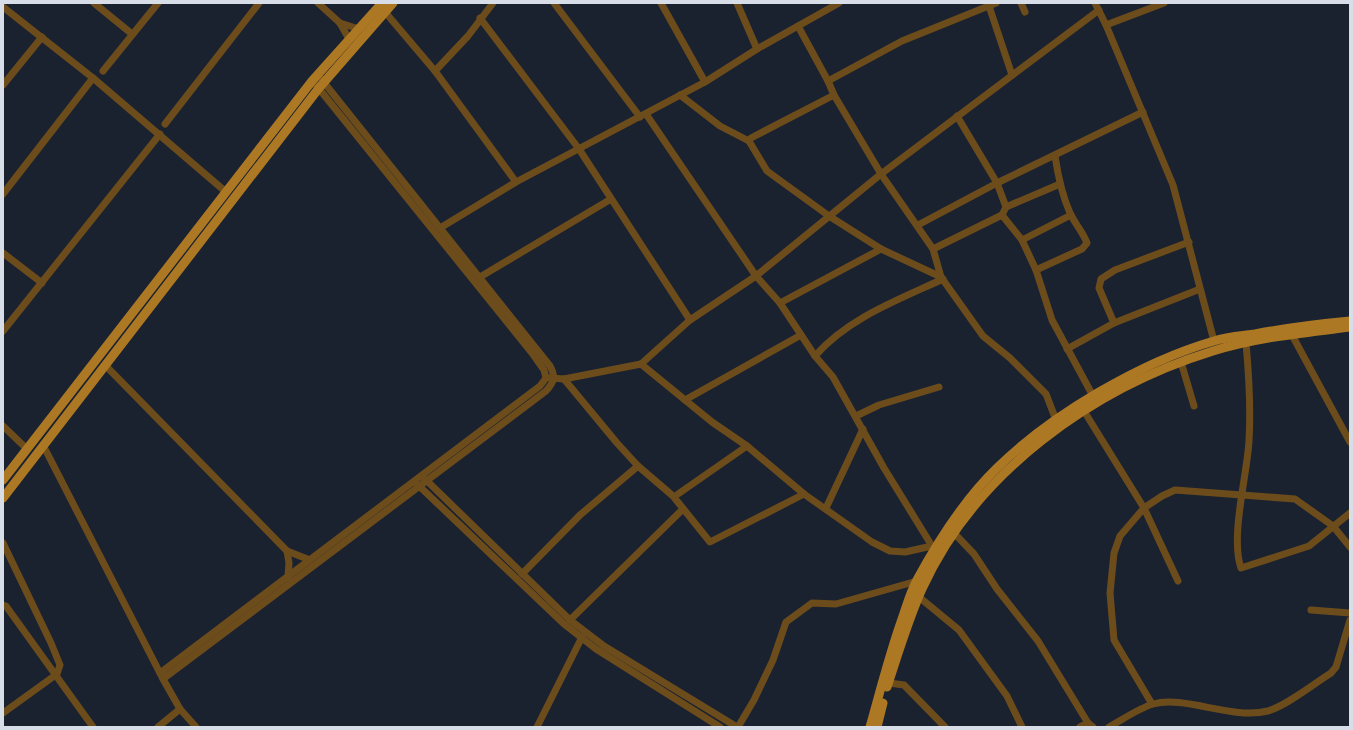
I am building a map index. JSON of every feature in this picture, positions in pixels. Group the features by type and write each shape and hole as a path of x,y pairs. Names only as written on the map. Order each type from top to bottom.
{"main road":[{"path":"3,498 349,40 382,3"},
{"path":"3,480 226,192 318,82 393,3"},
{"path":"870,727 894,643 916,581 934,547 996,469 1056,420 1127,376 1214,341 1291,328 1350,321"},
{"path":"877,727 888,683 919,597 954,533 984,496 1020,459 1084,411 1131,383 1181,362 1214,350 1246,343 1350,327"}],"street":[{"path":"94,3 132,34"},
{"path":"103,71 158,3"},
{"path":"165,124 259,3"},
{"path":"318,3 340,22 359,30"},
{"path":"435,71 468,36 480,18 493,3"},
{"path":"554,3 643,116 756,276 780,303 815,356 833,377 884,468 934,547 905,552 890,551 872,542 826,508 804,494 747,446 712,422 641,364"},
{"path":"661,3 705,82"},
{"path":"737,3 757,49"},
{"path":"440,228 516,182 705,82 757,49 839,3"},
{"path":"1021,3 1025,12"},
{"path":"1095,3 1106,25 1173,185 1214,341"},
{"path":"1106,25 1164,3"},
{"path":"828,81 902,41 991,4 1012,75"},
{"path":"3,7 93,78 226,192"},
{"path":"546,378 564,379 641,364 690,320 756,276 881,174 1099,10"},
{"path":"385,12 435,71 516,182"},
{"path":"480,18 579,149 690,320"},
{"path":"340,22 349,40"},
{"path":"798,26 834,95 881,174 933,248 942,278 983,336 1010,358 1046,394 1056,420"},
{"path":"3,85 42,37"},
{"path":"3,194 93,78"},
{"path":"318,82 440,228 449,245 480,277 550,366 555,378"},
{"path":"318,82 449,245 536,359 544,370 546,378"},
{"path":"680,95 720,126 749,142 767,171 829,216 881,250 942,278"},
{"path":"749,142 751,138 834,95"},
{"path":"918,225 997,183 1143,112"},
{"path":"958,116 997,183 1006,207"},
{"path":"3,331 160,134"},
{"path":"1036,270 1082,249 1087,242 1085,236 1071,215 1060,184 1055,156"},
{"path":"933,248 1002,215 1006,207 1060,184"},
{"path":"480,277 611,199"},
{"path":"1002,215 1022,240 1036,270 1052,320 1093,396"},
{"path":"1022,240 1071,215"},
{"path":"1114,323 1099,288 1101,279 1115,270 1189,242"},
{"path":"780,303 881,250"},
{"path":"3,253 42,283"},
{"path":"815,356 826,344 874,311 942,278"},
{"path":"1067,349 1114,323 1200,289"},
{"path":"686,400 801,335"},
{"path":"1292,335 1350,442"},
{"path":"1246,343 1251,409 1243,494 1237,533 1238,557 1241,568 1309,546 1350,513"},
{"path":"1181,362 1194,406"},
{"path":"104,365 287,552 310,560"},
{"path":"161,676 417,484 540,386 546,378"},
{"path":"424,478 546,391 555,378"},
{"path":"564,379 638,466 673,496 708,540 713,542 804,494"},
{"path":"856,416 878,405 939,387"},
{"path":"1084,411 1144,508 1178,581"},
{"path":"3,426 27,449"},
{"path":"826,508 863,430"},
{"path":"43,445 161,676 180,709 196,727"},
{"path":"678,494 747,446"},
{"path":"522,574 580,516 638,466"},
{"path":"424,478 570,620 604,646 737,727 754,700 773,660 786,622 812,603 836,604 916,581"},
{"path":"161,676 310,560 417,484"},
{"path":"417,484 564,624 596,649 720,727"},
{"path":"1152,704 1114,640 1110,593 1114,553 1120,536 1144,508 1162,496 1175,490 1294,499 1333,526 1350,547"},
{"path":"570,620 683,509"},
{"path":"954,533 974,554 997,589 1038,641 1090,725 1080,727"},
{"path":"3,543 60,665 57,674 3,713"},
{"path":"287,552 289,564 288,577"},
{"path":"919,597 959,630 1008,696 1022,727"},
{"path":"3,605 6,606 57,674 93,727"},
{"path":"1311,610 1350,613"},
{"path":"1109,727 1152,704 1172,702 1240,712 1268,711 1283,704 1331,673 1336,667 1350,620"},
{"path":"537,727 582,638"},
{"path":"888,683 904,685 945,727"},
{"path":"158,727 180,709"}]}
